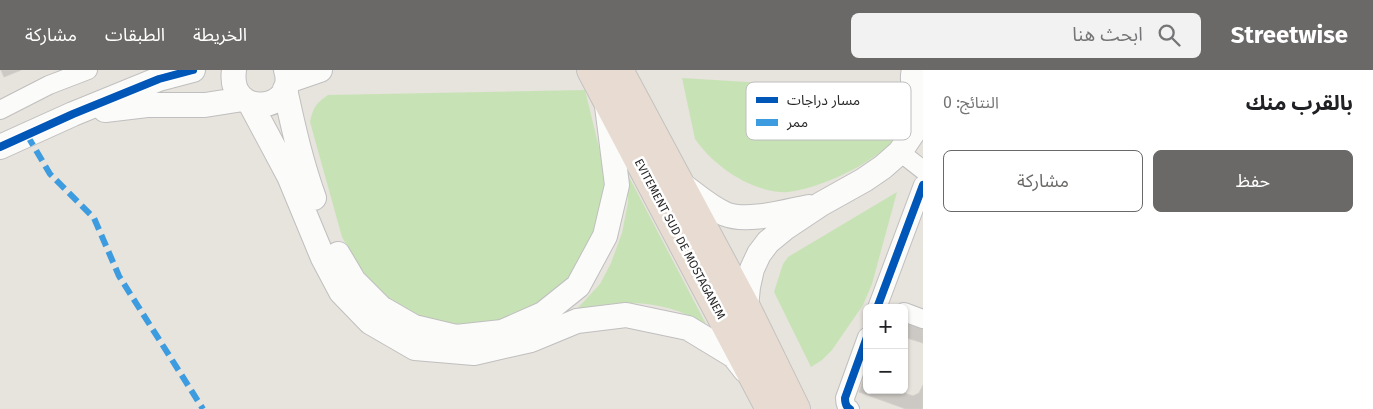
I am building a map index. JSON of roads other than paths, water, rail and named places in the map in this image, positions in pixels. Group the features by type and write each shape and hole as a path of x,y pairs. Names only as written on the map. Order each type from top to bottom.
{"highway":[{"name":"EVITEMENT SUD DE MOSTAGANEM","path":"591,70 764,397"},
{"name":"EVITEMENT SUD DE MOSTAGANEM","path":"619,70 746,307 796,409"}],"main road":[{"path":"0,148 73,114 159,79 193,70"},
{"path":"234,70 234,86 246,101 289,176 323,258 341,292 370,322 415,348 474,353 531,340 577,321 626,314 688,328 734,356 764,397"},
{"path":"286,80 320,70"},
{"path":"73,114 147,104 205,105 246,101 258,105 266,105 274,102 281,96 286,80"},
{"path":"286,80 293,127 304,171 322,219 354,281 381,308 414,327 456,337 502,332 543,314 578,286 605,236 617,185 606,99"},
{"path":"912,81 912,136"},
{"path":"746,307 752,268 768,242 821,204 883,167 908,140"},
{"path":"680,183 705,203 727,214 746,217 767,215 821,204"}],"street":[{"path":"0,110 49,85 88,70"},
{"path":"912,136 923,170"},
{"path":"883,304 923,185"},
{"path":"908,313 923,319"},
{"path":"850,409 845,403 845,398 863,348"}]}
